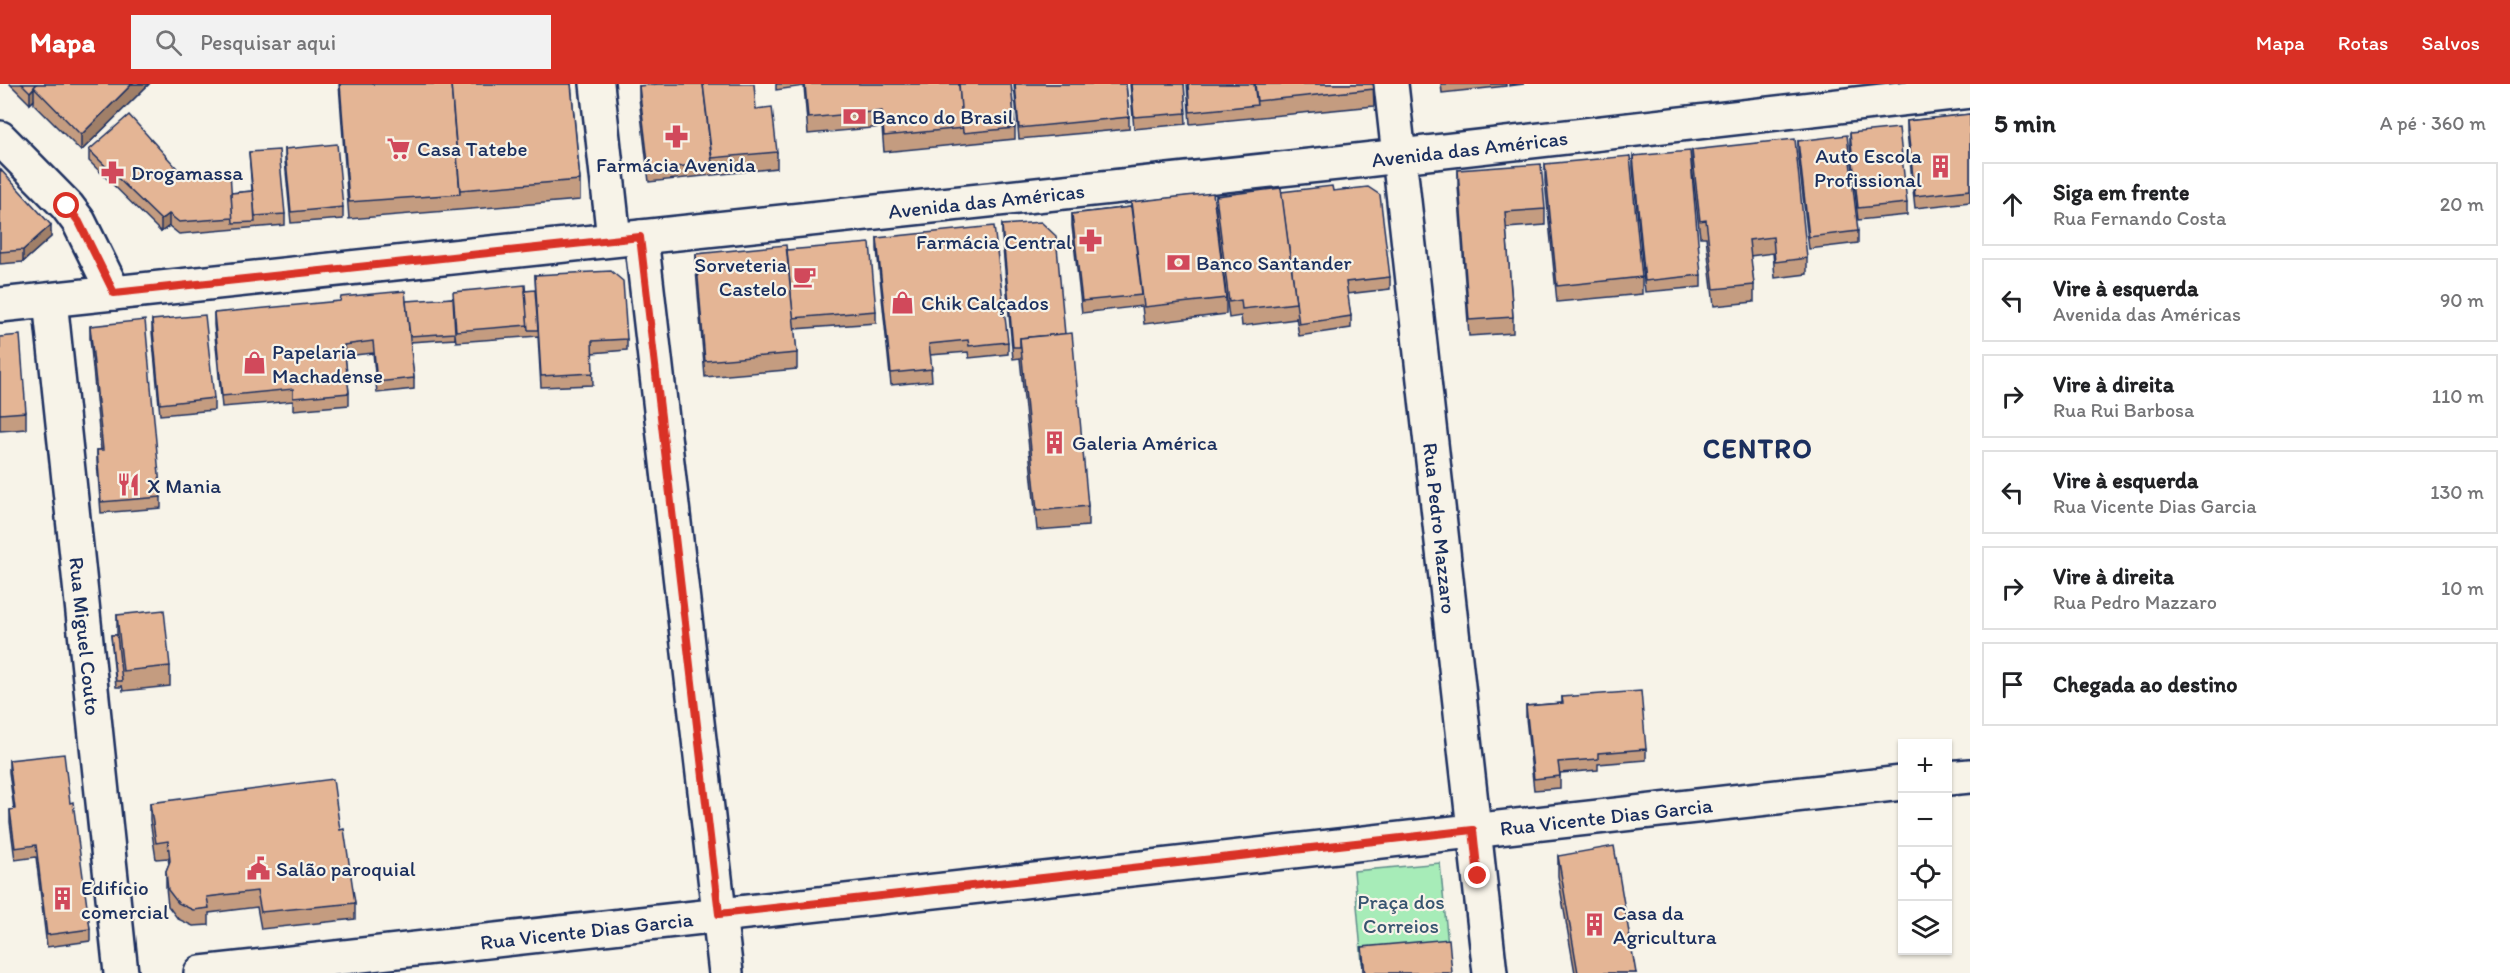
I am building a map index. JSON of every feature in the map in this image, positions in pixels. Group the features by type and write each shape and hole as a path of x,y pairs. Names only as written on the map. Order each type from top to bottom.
{"street":[{"path":"597,84 627,238 726,973"},
{"name":"Rua Pedro Mazzaro","path":"1391,84 1490,973"},
{"name":"Avenida das Américas","path":"0,305 1399,156 1970,91"},
{"path":"0,138 67,206 79,222 114,293"},
{"name":"Rua Miguel Couto","path":"50,300 121,973"},
{"path":"1952,778 1970,776"},
{"name":"Rua Vicente Dias Garcia","path":"210,973 719,914 1898,783"}],"green space":[{"name":"Praça dos Correios","path":"1440,863 1449,955 1362,963 1354,871"}],"building":[{"path":"22,84 37,84 30,92"},
{"path":"37,84 132,84 81,135 34,87"},
{"name":"Casa Tatebe","path":"340,84 451,84 460,194 349,202"},
{"path":"451,84 571,84 580,180 460,190"},
{"name":"Farmácia Avenida","path":"703,84 712,163 649,170 639,86"},
{"path":"703,84 754,84 756,109 772,107 777,152 712,158"},
{"path":"805,84 959,84 963,128 884,136 882,111 808,118"},
{"path":"959,84 1011,84 1015,128 963,133"},
{"path":"1015,84 1126,84 1129,117 1019,128"},
{"path":"1131,84 1184,84 1186,113 1134,117"},
{"path":"1188,84 1254,84 1257,105 1190,112"},
{"path":"1255,84 1373,84 1374,89 1257,101"},
{"name":"Auto Escola Profissional","path":"1970,114 1970,190 1915,196 1907,121"},
{"path":"129,115 184,176 230,172 233,218 179,222 169,214 161,220 89,150"},
{"path":"1899,128 1907,203 1858,208 1850,133"},
{"path":"1847,135 1858,231 1809,237 1798,141"},
{"path":"1795,139 1807,258 1775,262 1773,237 1749,240 1754,285 1714,289 1706,220 1700,221 1692,150"},
{"path":"337,144 343,207 291,212 285,149"},
{"path":"279,150 285,214 255,216 249,152"},
{"path":"1690,151 1701,275 1645,281 1633,156"},
{"path":"1630,156 1642,277 1557,286 1545,164"},
{"path":"1541,164 1545,209 1505,212 1513,317 1469,320 1458,170"},
{"path":"0,169 51,225 23,250 0,252"},
{"path":"1332,186 1333,191 1368,187 1380,195 1390,277 1346,282 1351,316 1299,324 1281,192"},
{"path":"1281,188 1296,303 1242,309 1241,300 1229,302 1216,196"},
{"path":"253,191 255,222 233,223 231,193"},
{"name":"Banco Santander","path":"1213,193 1226,298 1144,307 1131,202"},
{"path":"1131,207 1142,295 1082,301 1072,214"},
{"path":"1041,222 1056,236 1065,334 1020,338 1020,347 1013,347 1002,225"},
{"path":"994,226 1008,342 969,346 968,340 929,344 932,369 891,373 877,238"},
{"path":"870,243 876,311 793,318 787,250"},
{"path":"786,245 797,353 705,361 696,254"},
{"path":"611,271 623,281 627,339 592,341 593,373 541,376 535,275"},
{"path":"525,285 528,325 456,331 453,292"},
{"path":"535,290 538,330 528,330 525,291"},
{"path":"405,291 414,378 377,382 373,341 344,345 349,393 293,398 293,389 222,396 214,313 340,301 341,297"},
{"path":"453,298 455,333 410,336 406,301"},
{"path":"205,315 214,398 160,404 152,320"},
{"path":"145,320 161,497 101,502 97,450 103,450 90,326"},
{"name":"Galeria América","path":"1072,333 1088,506 1037,511 1020,338"},
{"path":"20,335 26,412 0,414 0,337"},
{"path":"164,610 170,666 123,671 117,615"},
{"path":"111,635 117,635 122,681 116,681"},
{"path":"1641,691 1646,749 1598,753 1598,759 1558,762 1560,776 1534,779 1526,706 1563,703 1562,697"},
{"path":"64,754 70,803 73,802 90,929 47,935 36,845 15,848 10,810 15,809 9,760"},
{"name":"Salão paroquial","path":"333,779 340,830 344,829 355,903 261,912 257,891 207,897 209,908 193,910 178,903 168,890 166,871 170,861 168,841 156,843 150,803"},
{"name":"Casa da Agricultura","path":"1614,846 1636,973 1578,973 1558,856"},
{"path":"1449,939 1452,973 1365,973 1362,947"}],"place":[{"name":"Banco do Brasil","path":"854,116"},
{"name":"Farmácia Avenida","path":"676,136"},
{"name":"Casa Tatebe","path":"399,148"},
{"name":"Auto Escola Profissional","path":"1940,167"},
{"name":"Drogamassa","path":"113,172"},
{"name":"Farmácia Central","path":"1090,241"},
{"name":"Banco Santander","path":"1178,262"},
{"name":"Sorveteria Castelo","path":"805,276"},
{"name":"Chik Calçados","path":"903,302"},
{"name":"Papelaria Machadense","path":"254,363"},
{"name":"Galeria América","path":"1054,442"},
{"name":"X Mania","path":"129,485"},
{"name":"Salão paroquial","path":"258,868"},
{"name":"Edifício comercial","path":"63,899"},
{"name":"Casa da Agricultura","path":"1595,924"}],"district":[{"name":"CENTRO","path":"1758,448"}],"route":[{"path":"67,206 79,222 114,293 640,237 719,914 1473,830 1478,876"}]}
